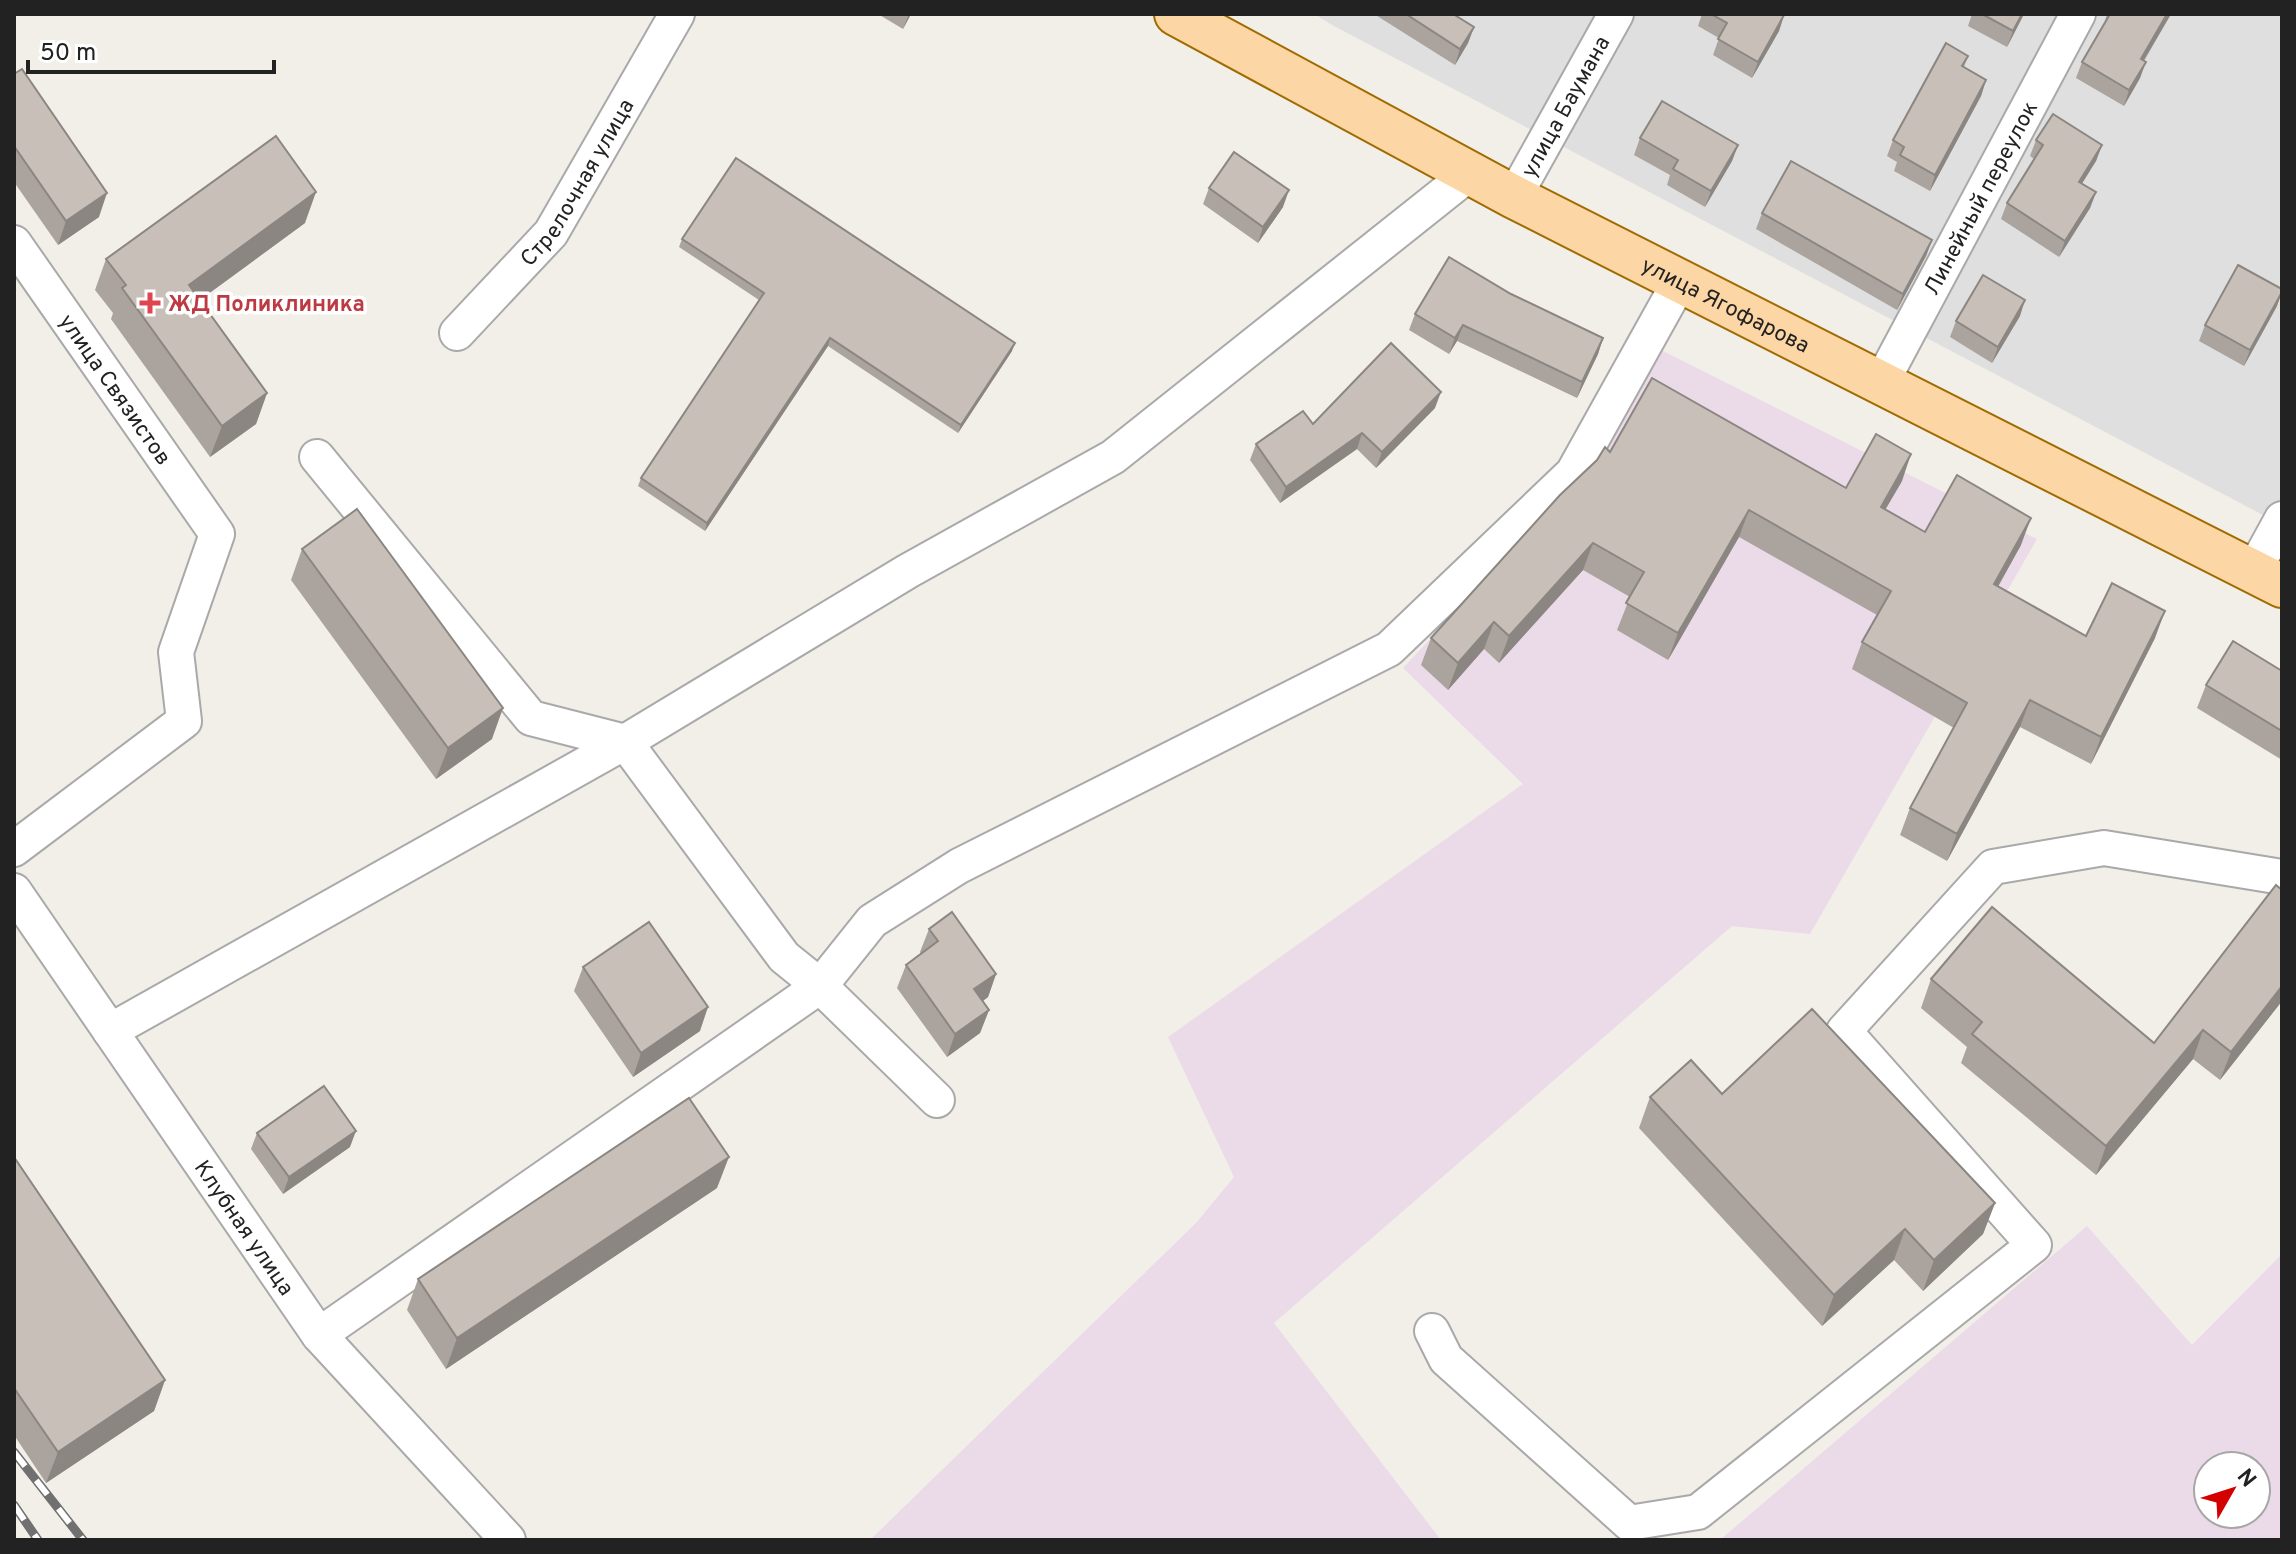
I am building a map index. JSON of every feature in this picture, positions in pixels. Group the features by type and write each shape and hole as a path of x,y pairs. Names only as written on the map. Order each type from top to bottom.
{"main road":[{"name":"улица Ягофарова","path":"1176,14 1514,197 2268,579"}],"street":[{"name":"Стрелочная улица","path":"457,333 551,233 677,14"},
{"name":"улица Баумана","path":"1514,197 1616,14"},
{"name":"Линейный переулок","path":"1881,383 2078,14"},
{"path":"110,1031 625,742 908,571 1113,457 1470,173"},
{"name":"улица Связистов","path":"14,243 217,534 176,652 184,721 14,849"},
{"path":"319,1335 820,986 872,921 959,866 1389,649 1573,473 1680,281"},
{"path":"317,457 531,718 625,742 784,957 820,986 937,1100"},
{"path":"2268,579 2282,519"},
{"path":"1432,1331 1446,1359 1629,1523 1698,1512 2034,1245 1844,1031 1993,867 2104,848 2282,877"},
{"name":"Клубная улица","path":"14,891 319,1335 508,1540"}],"shaded area":[{"path":"1314,14 2282,14 2282,525 1334,26"},
{"path":"1661,350 2037,539 1810,934 1732,926 1274,1323 1441,1540 870,1540 1196,1223 1234,1177 1168,1037 1523,784 1403,668 1571,489"},
{"path":"2087,1226 2192,1345 2282,1254 2282,1540 1720,1540"}],"building":[{"path":"1406,14 1453,14 1474,27 1460,49"},
{"path":"1711,14 1784,15 1758,62 1718,39 1727,23"},
{"path":"1982,14 2022,14 2013,31"},
{"path":"2110,14 2167,14 2141,59 2146,62 2129,90 2082,62"},
{"path":"1946,43 1968,56 1962,66 1986,80 1935,175 1900,155 1904,147 1893,140"},
{"path":"22,69 107,193 66,221 14,146 14,74"},
{"path":"1662,101 1738,145 1711,191 1673,169 1678,160 1640,138"},
{"path":"2053,114 2102,145 2079,182 2096,192 2065,241 2007,203 2043,145 2036,140"},
{"name":"ЖД Поликлиника","path":"276,136 316,192 189,285 267,393 222,426 122,288 126,285 106,259"},
{"path":"1234,152 1289,190 1263,227 1209,188"},
{"path":"736,158 1015,343 961,425 830,338 707,523 641,478 764,293 682,239"},
{"path":"1791,161 1932,240 1903,294 1762,213"},
{"path":"1449,257 1511,294 1603,338 1582,382 1463,325 1455,338 1415,314"},
{"path":"2238,265 2282,289 2250,350 2205,325"},
{"path":"1983,275 2025,300 1998,347 1956,321"},
{"path":"1391,343 1441,392 1382,452 1362,433 1286,487 1256,444 1303,411 1313,424"},
{"path":"1652,378 1846,488 1876,434 1911,454 1881,507 1925,532 1957,475 2031,518 1994,584 2086,636 2112,583 2165,611 2101,737 2030,700 1957,834 1910,808 1967,703 1862,642 1891,591 1749,510 1678,633 1626,603 1644,572 1593,543 1509,636 1494,622 1458,663 1431,638 1560,495 1597,460 1605,447 1610,452"},
{"path":"357,509 503,708 448,748 302,549"},
{"path":"2233,641 2282,671 2282,731 2206,685"},
{"path":"2276,885 2282,890 2282,986 2231,1052 2203,1030 2106,1146 1972,1034 1982,1022 1931,979 1992,907 2154,1043"},
{"path":"952,912 996,974 974,989 989,1010 955,1034 906,965 938,941 929,929"},
{"path":"649,922 708,1007 641,1053 583,967"},
{"path":"1812,1009 1995,1203 1934,1260 1905,1229 1834,1295 1650,1097 1691,1060 1722,1094"},
{"path":"324,1086 356,1131 289,1177 257,1133"},
{"path":"689,1098 729,1157 457,1338 418,1279"},
{"path":"14,1157 165,1380 58,1452 14,1388"}],"railway":[{"path":"14,1452 83,1540"},
{"path":"14,1505 38,1540"}],"place":[{"name":"ЖД Поликлиника","path":"150,303"}]}
